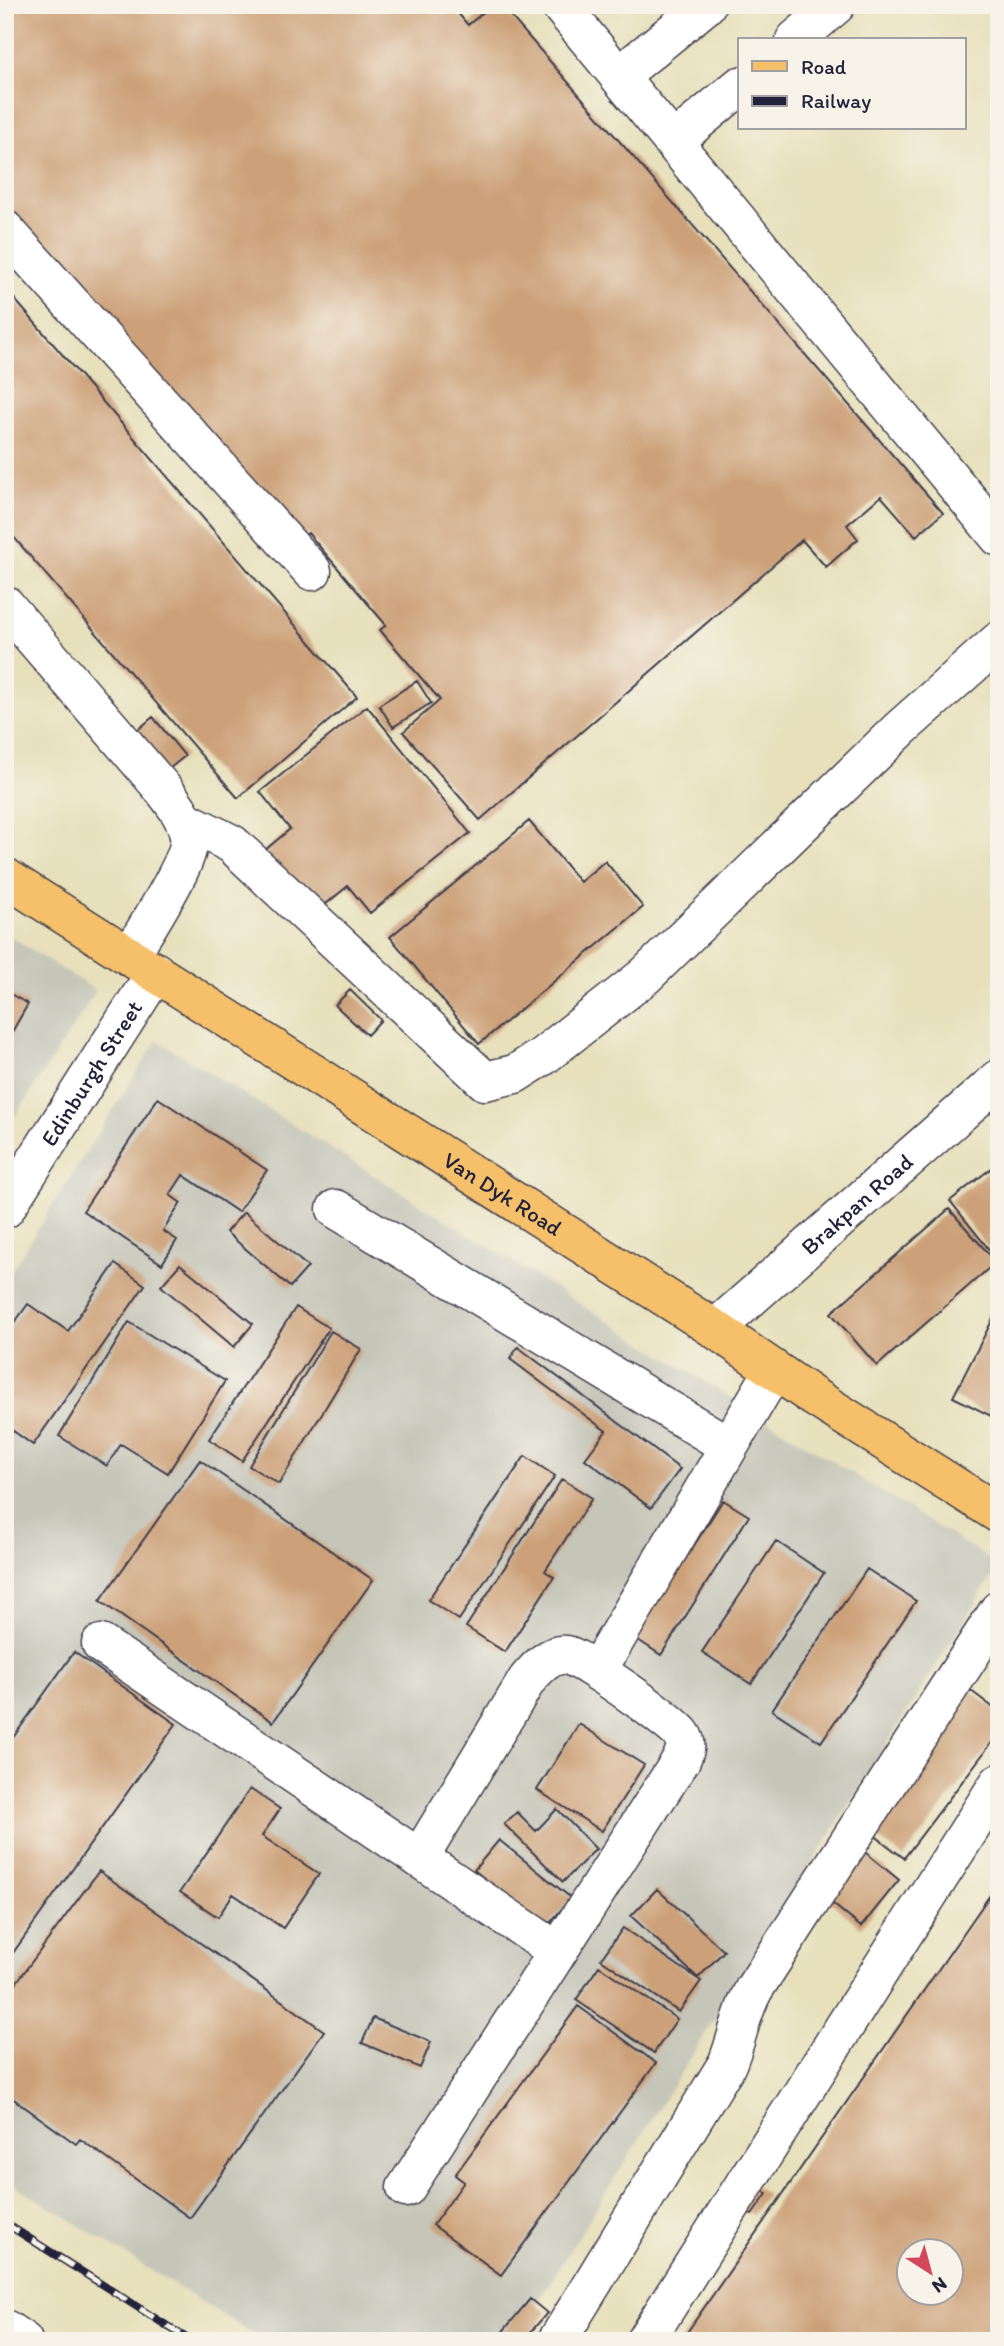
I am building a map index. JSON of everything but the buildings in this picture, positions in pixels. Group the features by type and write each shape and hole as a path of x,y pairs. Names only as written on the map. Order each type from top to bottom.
{"main road":[{"name":"Van Dyk Road","path":"5,877 715,1329 774,1370 999,1514"}],"street":[{"path":"561,5 999,537"},
{"path":"619,76 706,5"},
{"path":"796,38 836,5"},
{"path":"673,142 738,88"},
{"path":"5,230 312,571"},
{"path":"5,604 163,789 184,820 232,844 485,1081 514,1074 542,1057 645,976 901,728 997,646"},
{"name":"Edinburgh Street","path":"5,1209 143,964 189,848 190,837 184,820"},
{"name":"Brakpan Road","path":"715,1329 999,1079"},
{"path":"336,1209 729,1446"},
{"path":"597,1671 774,1370"},
{"path":"557,2341 727,2064 735,2045 743,2008 754,1989 994,1629"},
{"path":"101,1644 557,1951"},
{"path":"407,2188 674,1771 686,1748 684,1737 677,1728 597,1671 567,1655 552,1658 538,1666 527,1680 420,1857"},
{"path":"645,2341 999,1783"},
{"path":"5,2329 23,2341"}],"shaded area":[{"path":"5,933 96,991 5,1132"},
{"path":"157,1040 999,1565 513,2341 264,2341 5,2179 5,1281"}],"railway":[{"path":"5,2223 191,2341"}]}
